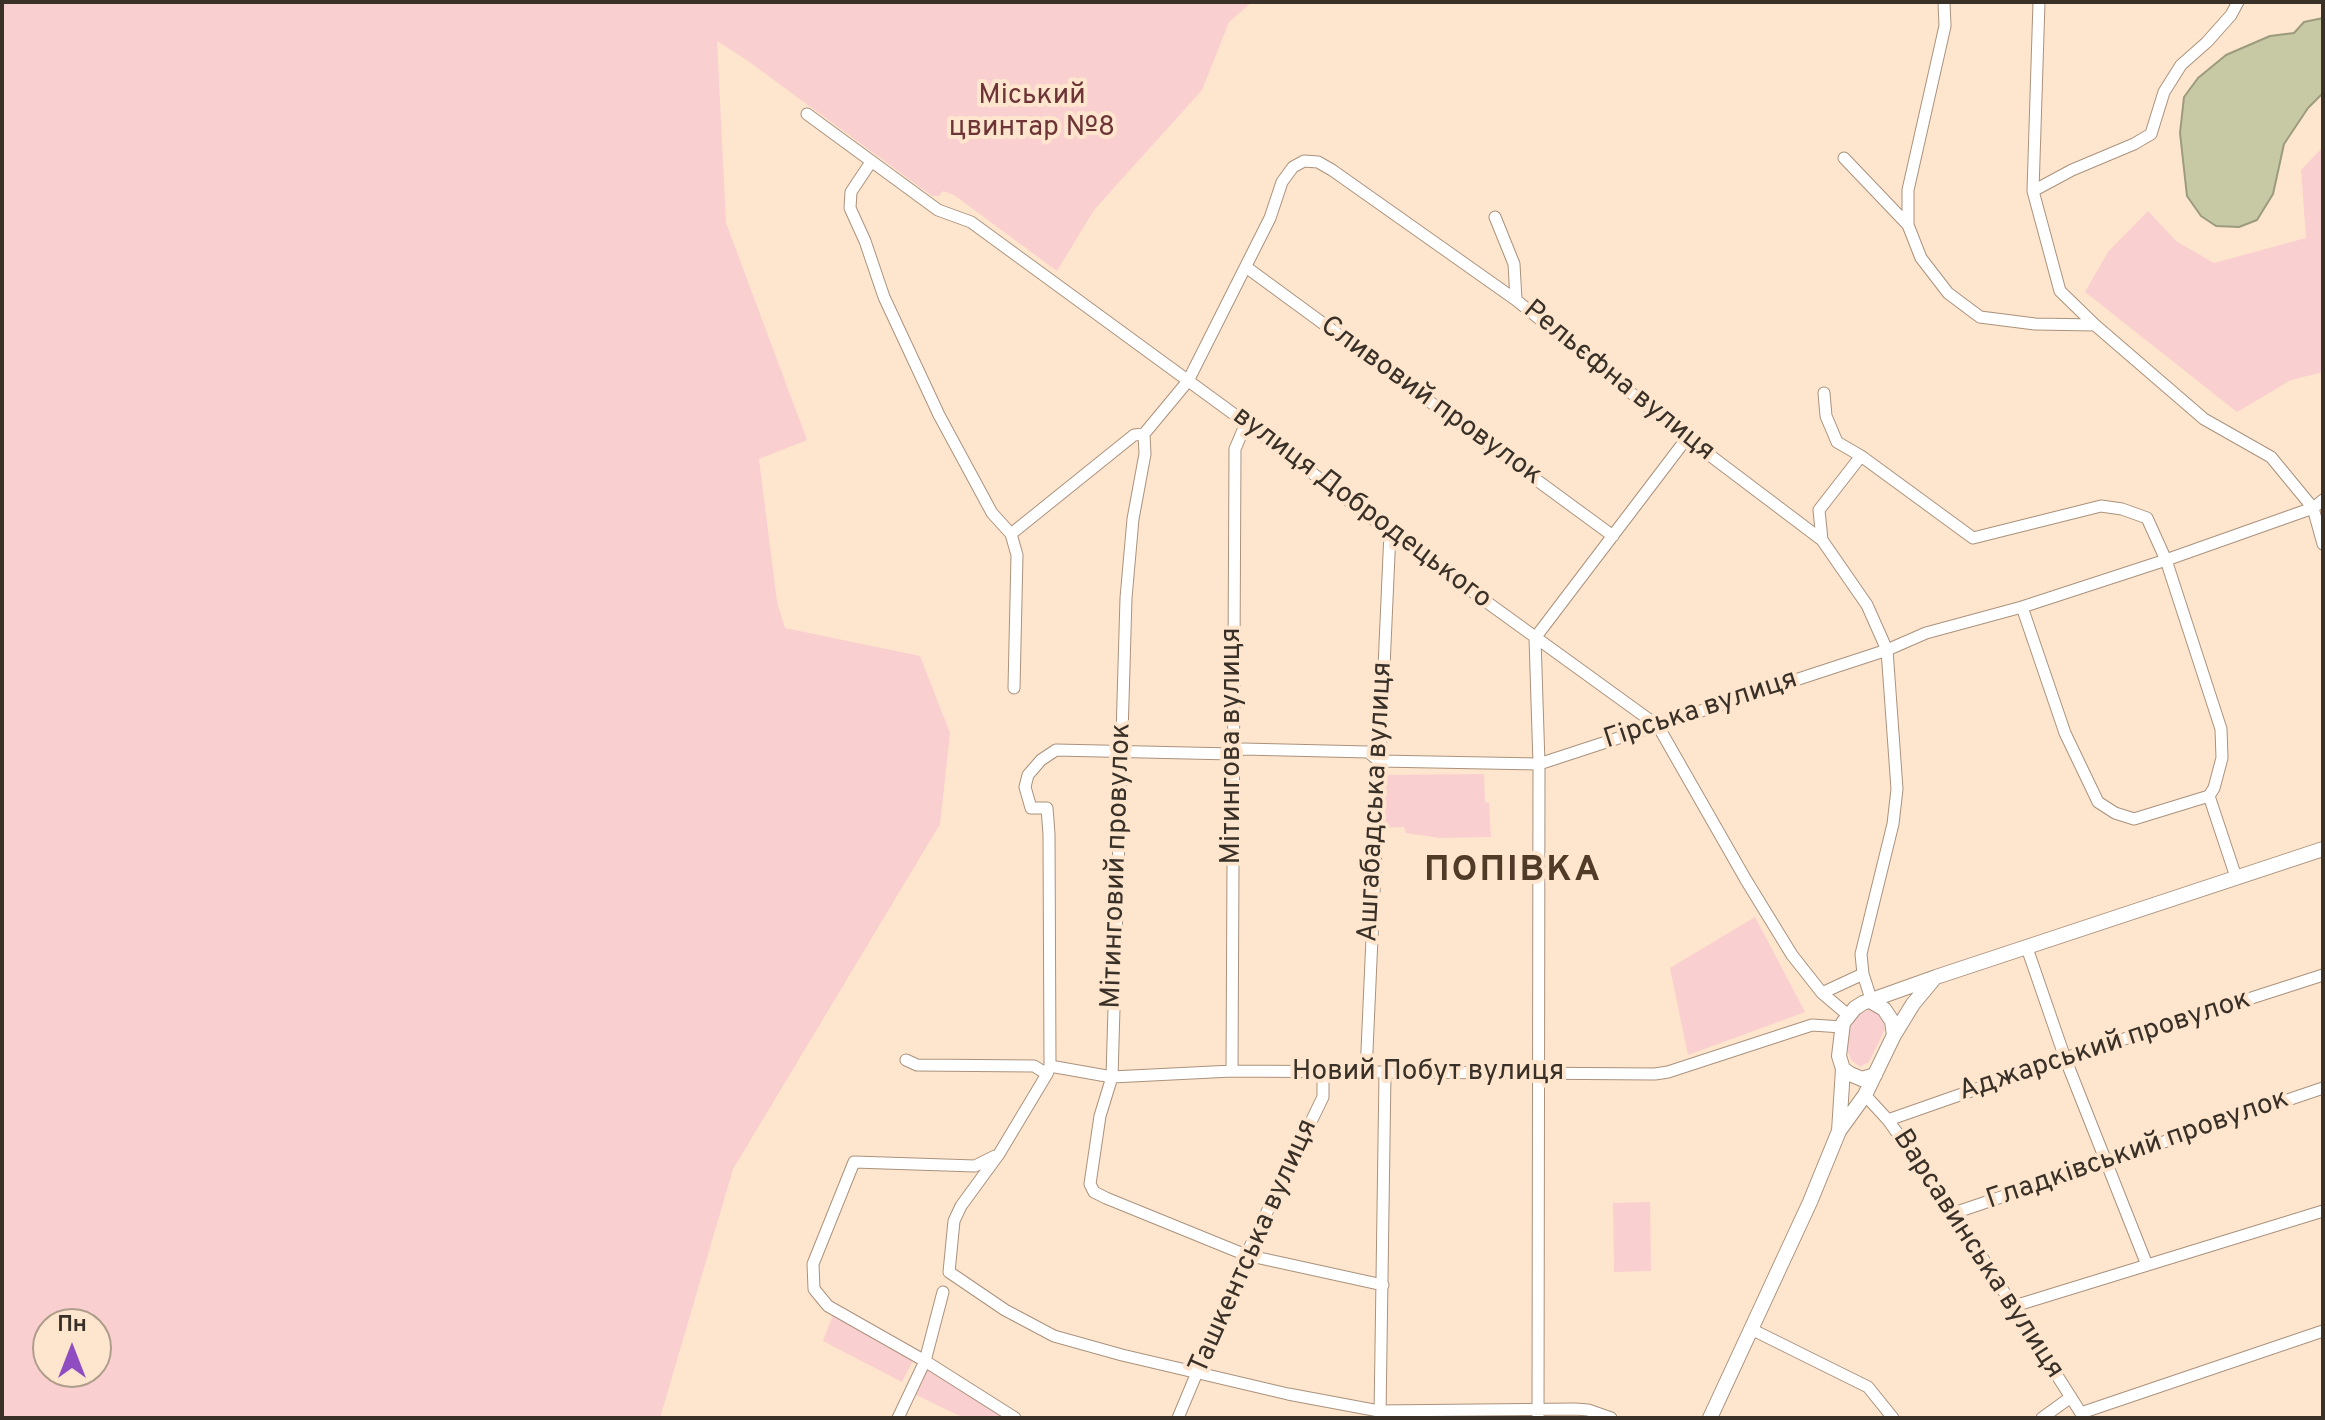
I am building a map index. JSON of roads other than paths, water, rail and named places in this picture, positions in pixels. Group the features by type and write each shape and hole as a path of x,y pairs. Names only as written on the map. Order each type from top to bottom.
{"main road":[{"name":"Новий Побут вулиця","path":"1845,1021 1863,1003 2323,849"},
{"path":"1710,1418 1810,1202 1839,1131 1865,1095 1913,1004 1936,977"},
{"path":"1872,1002 1884,1009 1892,1021 1894,1035"},
{"path":"1839,1131 1843,1069 1839,1047 1845,1021"},
{"path":"1843,1069 1862,1079 1875,1075"}],"street":[{"path":"1944,2 1945,26 1908,190 1908,225 1921,258 1948,293 1980,317 2035,324 2095,325"},
{"path":"2039,2 2033,191 2060,291 2204,419 2271,457 2318,504 2323,544"},
{"path":"2033,191 2151,134 2164,92 2181,65 2207,42 2231,15 2238,2"},
{"name":"вулиця Добродецького","path":"807,114 938,210 971,222 1658,726 1792,955 1845,1021"},
{"path":"1844,158 1908,225"},
{"name":"Рельєфна вулиця","path":"1246,267 1270,218 1282,182 1293,167 1304,161 1318,162 1516,300 1687,438 1822,540 1867,605 1887,650 1897,789 1893,824 1861,954 1863,974"},
{"path":"871,162 851,192 850,208 884,297 939,415 992,513 1011,534 1017,555 1014,688"},
{"path":"1495,217 1514,264 1516,300"},
{"path":"1011,534 1134,435 1144,434 1188,381 1246,267"},
{"name":"Сливовий провулок","path":"1246,267 1613,536"},
{"path":"1824,393 1826,416 1837,442 1861,456 1973,538 2101,506 2147,518 2166,560 2221,729 2222,758 2209,796 2134,819 2115,813 2098,802 2065,733 2022,607"},
{"name":"Мітингова вулиця","path":"1232,1071 1235,449 1246,423"},
{"name":"Мітинговий провулок","path":"1144,434 1145,454 1133,519 1126,598 1112,1077 1100,1116 1090,1184 1094,1192 1246,1255"},
{"path":"1538,1414 1539,764 1535,638 1687,438"},
{"path":"1822,540 1819,510 1861,456"},
{"name":"Гірська вулиця","path":"1048,1070 1047,808 1031,808 1025,787 1028,775 1041,760 1056,750 1232,754 1243,749 1368,752 1379,761 1539,764 1887,650 1926,633 2022,607 2166,560 2318,504"},
{"name":"Ашгабадська вулиця","path":"1366,1073 1390,532"},
{"path":"2209,796 2236,877"},
{"path":"2027,948 2065,1058 2147,1265"},
{"path":"1822,993 1863,974 1872,1002"},
{"name":"Аджарський провулок","path":"1888,1120 2065,1058 2323,975"},
{"name":"Новий Побут вулиця","path":"906,1060 917,1065 1034,1066 1112,1077 1232,1071 1668,1072 1812,1025 1845,1021"},
{"path":"1048,1070 999,1154 967,1197 954,1221 949,1272 1005,1310 1054,1336 1199,1374 1380,1414 1538,1414 1588,1410 1611,1418"},
{"name":"Ташкентська вулиця","path":"1178,1418 1199,1374 1246,1255 1323,1097 1323,1073"},
{"path":"1380,1414 1385,1073"},
{"name":"Гладківський провулок","path":"1954,1213 2323,1088"},
{"name":"Варсавинська вулиця","path":"1865,1095 1888,1120 1954,1213 2083,1416"},
{"path":"999,1154 975,1166 854,1162 813,1264 814,1289 828,1306 925,1361 1014,1418"},
{"path":"2011,1307 2323,1211"},
{"path":"1246,1255 1383,1285"},
{"path":"898,1418 925,1361 943,1292"},
{"path":"1751,1329 1868,1387 1893,1418"},
{"path":"2083,1416 2323,1331"},
{"path":"2042,1418 2071,1397"}],"district":[{"name":"ПОПІВКА","path":"1513,873"}],"park label":[{"name":"Міський цвинтар №8","path":"1032,113"}]}
